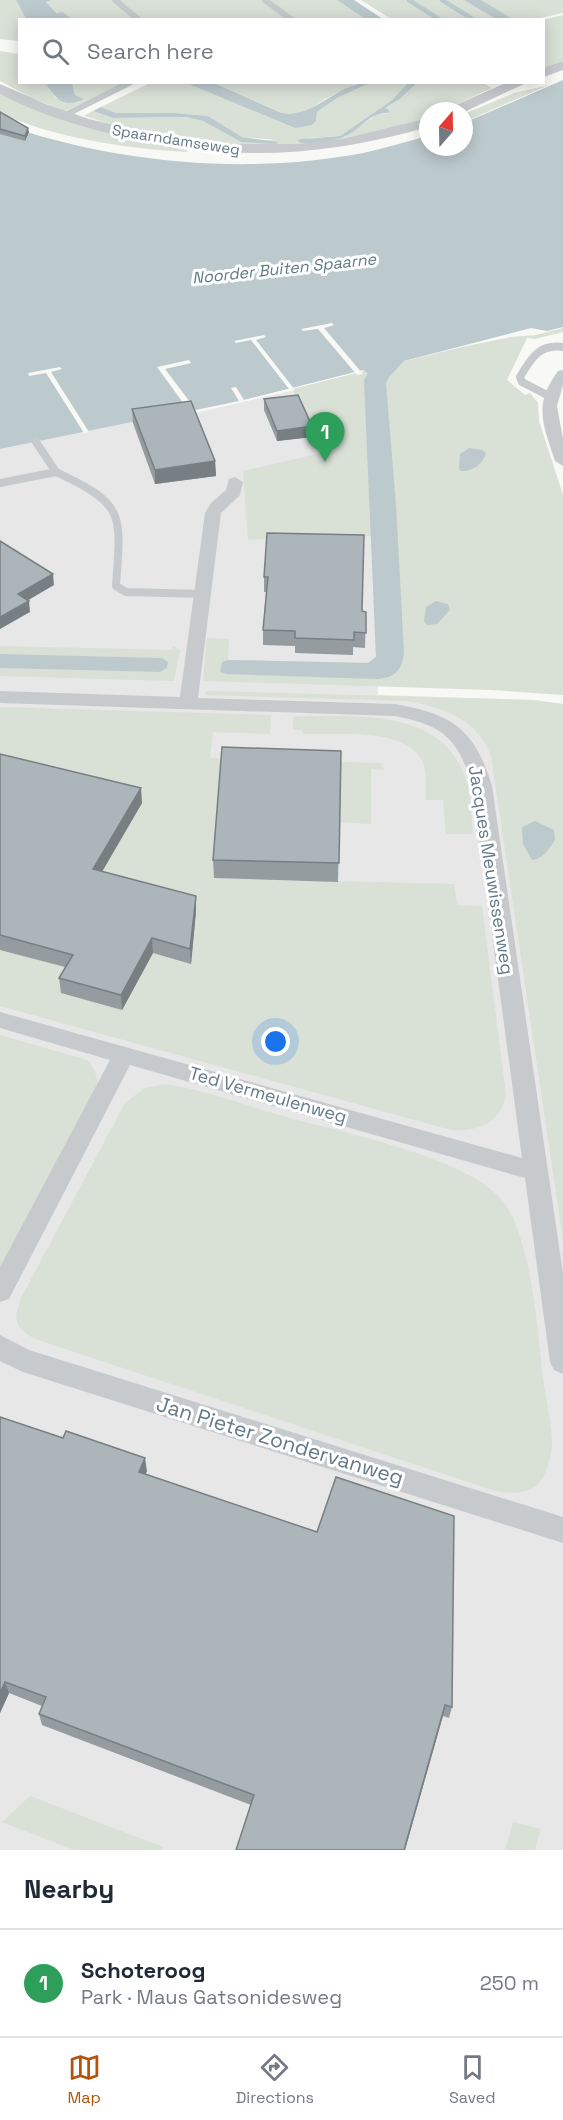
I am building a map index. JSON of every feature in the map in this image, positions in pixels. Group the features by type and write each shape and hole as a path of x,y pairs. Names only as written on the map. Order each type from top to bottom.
{"street":[{"path":"545,72 563,65"},
{"path":"473,103 516,84"},
{"name":"Spaarndamseweg","path":"0,88 63,116 107,130 155,140 244,152 310,149 349,144 419,125"},
{"path":"561,376 549,396 548,404 563,460"},
{"path":"188,703 213,513 217,506 234,492 235,482"},
{"name":"Jacques Meuwissenweg","path":"0,697 395,710 425,716 461,737 476,762 482,786 563,1362"},
{"name":"Ted Vermeulenweg","path":"0,1020 536,1171"},
{"path":"0,1292 124,1055"},
{"name":"Jan Pieter Zondervanweg","path":"0,1346 23,1360 563,1530"}],"lane":[{"path":"115,0 137,18"},
{"path":"265,0 289,18"},
{"path":"63,116 127,84"},
{"path":"549,396 520,380 537,350 543,344 563,347"},
{"path":"36,442 56,472 103,496 114,507 119,520 116,586 120,590 203,594"},
{"path":"0,483 56,472"}],"shaded area":[{"path":"0,0 16,0 25,18 18,18 18,41 0,39"},
{"path":"52,0 337,0 364,18 71,18 63,12 58,13 46,2"},
{"path":"361,0 563,0 563,13 541,18 389,18"},
{"path":"563,15 563,61 545,69 545,19"},
{"path":"0,51 18,54 18,84 46,84 56,98 83,99 75,95 72,84 122,84 65,111 32,98 0,81"},
{"path":"148,84 188,84 295,128 316,121 317,112 337,98 368,84 407,84 392,100 340,136 308,138 300,143 345,137 377,114 391,113 386,109 416,84 485,84 492,88 462,102 419,102 419,120 383,133 303,147 219,146 221,142 183,136 178,140 130,130 84,116 93,111 113,118 186,117 203,121 241,142 275,140 242,137 208,116 175,113 116,113 101,107"},
{"path":"216,84 355,84 325,99 305,113 283,113"},
{"path":"549,85 473,118 473,110 514,93"},
{"path":"0,93 92,128 188,149 187,152 115,145 45,130 0,113"},
{"path":"563,328 563,332 535,339 527,338 507,380 525,395 530,393 538,403 539,421 563,495 563,695 492,690 203,681 207,638 229,639 228,660 368,663 376,657 371,536 248,540 243,471 321,453 292,389 462,347 511,337 536,335"},
{"path":"292,390 321,453 248,540 371,536 378,695 533,700 563,704 563,1850 0,1850 0,449 132,422 193,413"},
{"path":"0,646 172,650 173,646 180,650 174,681 0,676 0,668 160,672 167,668 168,662 162,658 0,654"},
{"path":"207,691 533,700 563,704 563,1240 491,756 485,743 477,732 457,716 419,703 207,695 204,693"},
{"path":"0,707 271,715 270,734 213,732 210,758 380,763 385,770 371,769 371,824 340,822 215,878 454,884 457,905 482,906 506,1095 499,1113 479,1127 451,1130 0,1006"},
{"path":"293,716 370,717 396,721 419,728 440,740 456,758 467,783 473,834 446,834 443,800 426,800 424,766 415,751 402,743 370,735 304,734 302,730 293,730"},
{"path":"0,1035 87,1060 95,1071 97,1093 0,1276"},
{"path":"165,1084 210,1094 400,1147 459,1170 483,1184 501,1199 520,1235 526,1259 551,1426 550,1458 538,1484 523,1492 495,1491 35,1339 19,1327 16,1317 21,1298 125,1103 145,1088"},
{"path":"30,1796 163,1847 162,1850 74,1850 2,1822"},
{"path":"513,1822 541,1829 535,1850 505,1850"}],"water":[{"path":"16,0 52,0 46,2 57,13 63,12 71,18 25,18"},
{"path":"337,0 354,0 381,18 364,18"},
{"path":"464,0 481,0 510,18 494,18"},
{"name":"Noorder Buiten Spaarne","path":"563,80 563,327 547,331 531,328 404,361 386,383 396,505 404,653 399,669 388,677 377,679 220,672 222,662 228,660 368,663 376,657 364,380 368,373 363,370 193,413 132,422 0,449 0,123 39,136 124,154 167,160 255,164 339,157 419,138 419,156 473,156 473,119"},
{"path":"46,84 72,84 75,95 84,99 65,103 53,94"},
{"path":"188,84 216,84 282,113 295,113 306,110 347,88 358,84 368,84 337,98 317,112 316,121 311,125 295,128"},
{"path":"407,84 416,84 386,108 391,113 372,117 346,136 324,142 300,143 298,140 340,136 392,100"},
{"path":"101,107 116,113 175,113 208,116 242,137 278,142 276,144 241,142 203,121 186,117 113,118 93,111"},
{"path":"469,448 486,453 476,466 461,471 459,468 460,454"},
{"path":"436,601 448,604 450,610 437,624 427,625 424,621 426,607"},
{"path":"0,654 162,658 168,662 167,668 160,672 0,668"},
{"path":"535,821 554,830 555,840 543,855 532,860 523,844 522,827"}],"pier":[{"path":"332,323 334,325 324,328 363,374 357,375 318,329 303,331 301,329"},
{"path":"264,335 266,337 256,340 295,390 186,415 189,411 157,367 189,360 191,363 165,369 196,410 239,401 231,388 236,387 244,400 289,389 251,340 236,343 234,341"},
{"path":"60,367 62,369 51,372 89,432 84,433 46,373 29,376 28,373"}],"building":[{"path":"0,112 28,128 25,136 0,129"},
{"path":"298,395 312,426 277,431 264,399"},
{"path":"191,401 215,461 155,470 132,409"},
{"path":"267,533 364,535 362,611 366,612 366,633 354,632 354,640 295,638 295,631 263,630 268,577 264,577"},
{"path":"0,541 53,574 18,594 29,601 0,617"},
{"path":"222,747 341,751 339,863 213,860"},
{"path":"0,754 141,788 93,869 196,896 190,949 152,938 121,995 59,978 73,955 0,935"},
{"path":"0,1417 63,1438 66,1431 145,1458 139,1472 317,1532 336,1477 454,1516 452,1707 445,1705 404,1850 236,1850 254,1795 39,1714 46,1697 5,1682 0,1693"}],"waterway":[{"path":"409,0 437,18"},
{"path":"442,0 471,18"}],"place":[{"name":"Schoteroog","path":"325,462"}]}
